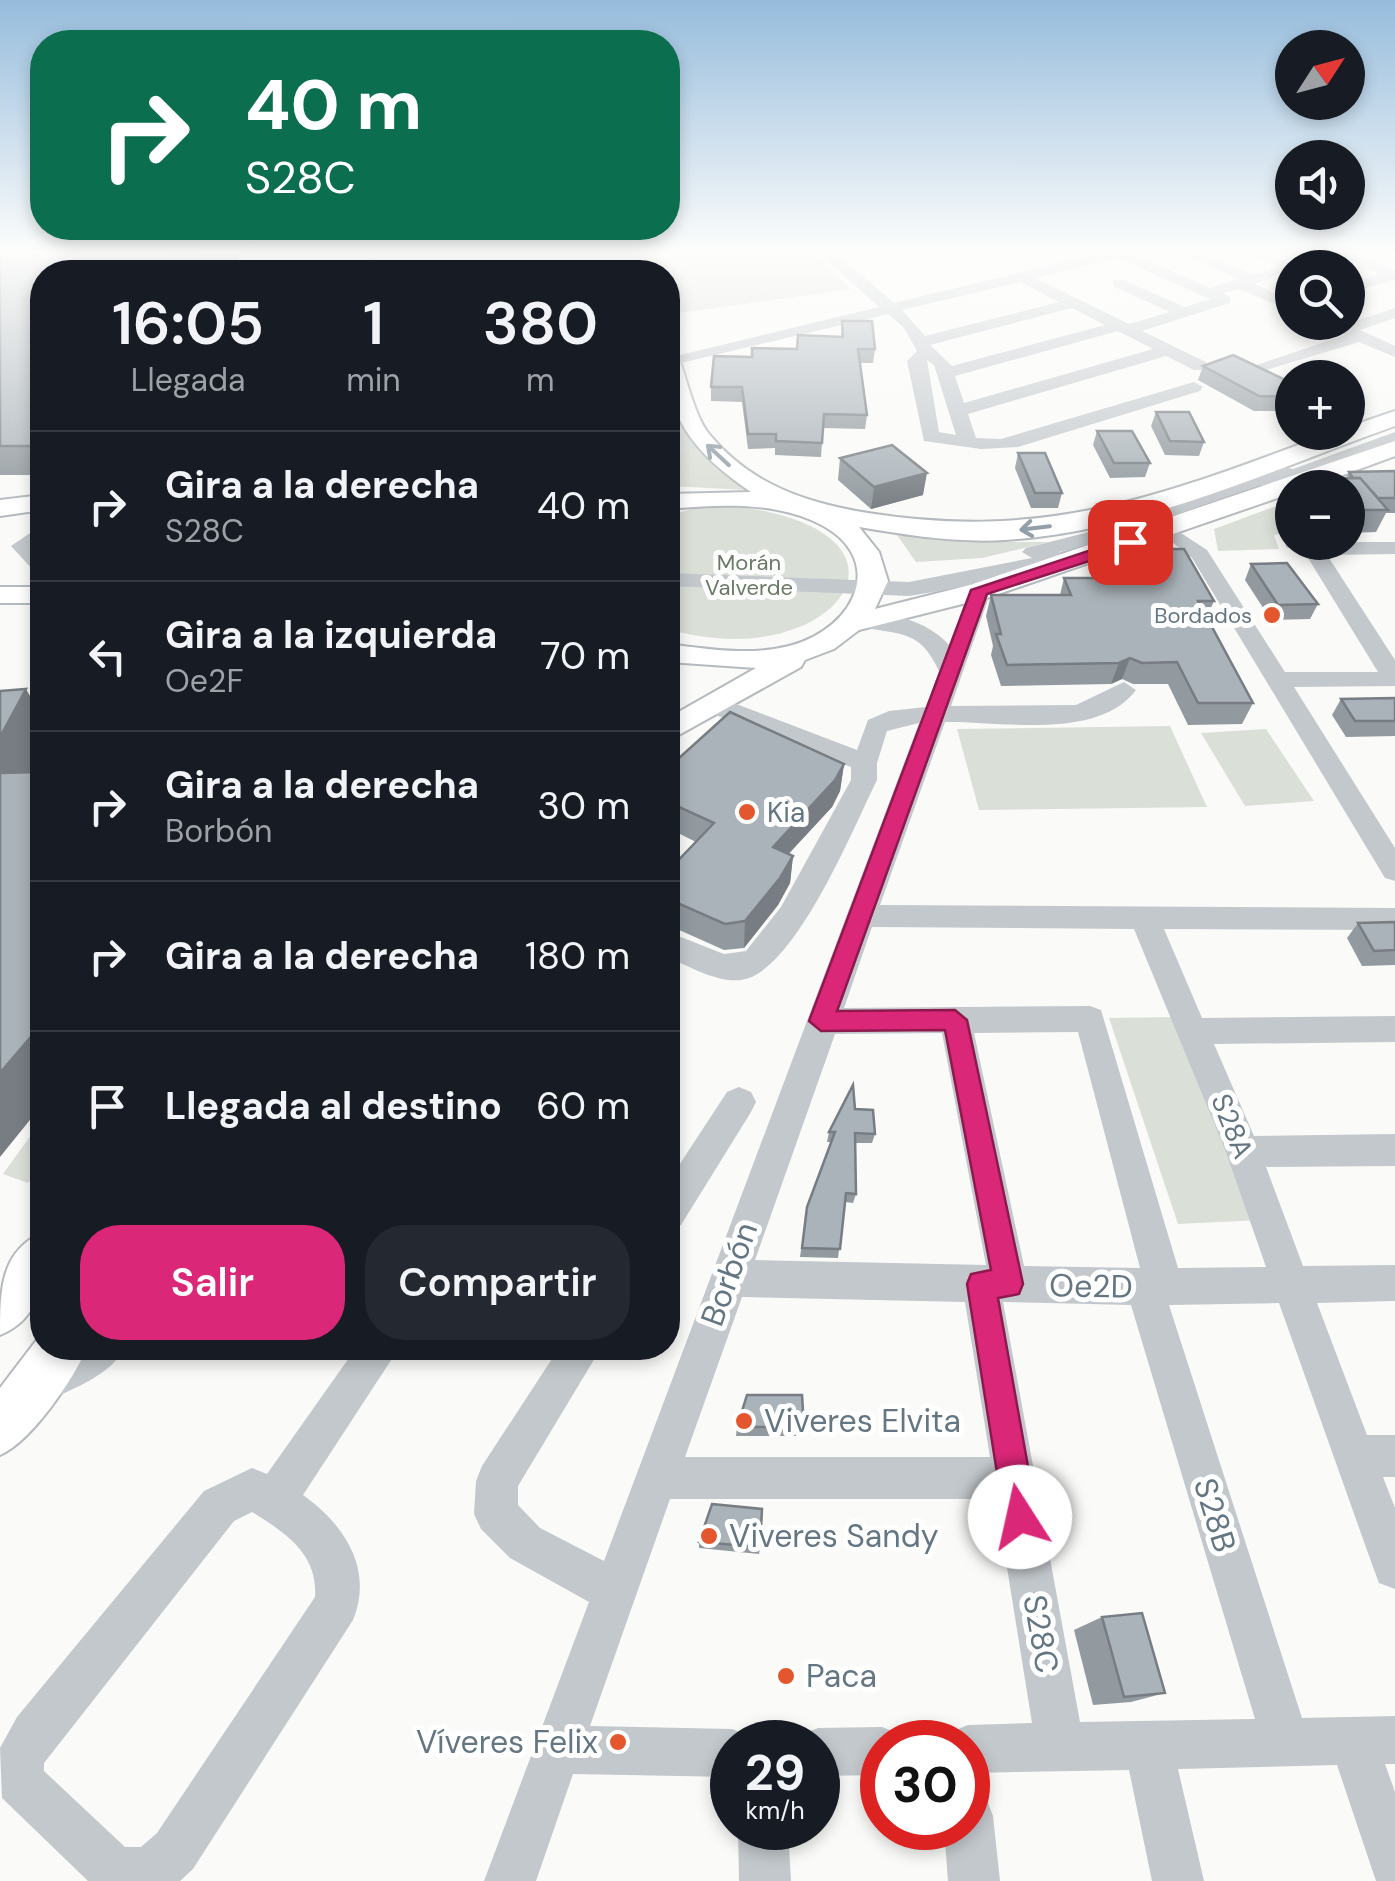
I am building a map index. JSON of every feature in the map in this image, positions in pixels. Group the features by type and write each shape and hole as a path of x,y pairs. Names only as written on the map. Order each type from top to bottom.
{"main road":[{"path":"680,388 697,434 738,472 782,502"},
{"path":"680,493 782,502 815,512 916,530 1036,529 1140,506 1395,418"},
{"path":"680,655 707,660 753,660 797,652 851,627 1168,530 1395,448"},
{"path":"680,501 742,496"},
{"path":"0,508 30,504"},
{"path":"680,724 851,627 874,581 865,550 846,530 815,512"},
{"path":"0,594 30,595"},
{"path":"0,1312 30,1271"},
{"path":"0,1430 53,1360"}],"street":[{"path":"680,357 764,338"},
{"path":"916,338 942,362 967,439"},
{"path":"955,338 924,347 915,361 932,437 967,439 980,445 1011,443 1194,387"},
{"path":"947,372 1084,338"},
{"path":"1143,338 1200,366"},
{"path":"1365,338 1395,352"},
{"path":"1253,369 1320,340"},
{"path":"960,410 1167,350"},
{"path":"680,580 874,581 982,564 1092,538 1395,430"},
{"path":"680,567 874,581 909,589 993,575 1104,546 1395,438"},
{"path":"1168,530 1200,554 1395,872"},
{"path":"1365,547 1395,548"},
{"path":"1313,560 1395,679"},
{"name":"Borbón","path":"510,1881 980,590"},
{"path":"851,627 894,623 921,632 941,648 949,668"},
{"path":"1279,680 1395,679"},
{"path":"714,705 853,760 869,756 880,722 933,713 1075,714 1106,705 1124,690"},
{"path":"680,948 737,968 752,964 793,915 864,780 864,758"},
{"path":"859,916 1395,920"},
{"name":"S28A","path":"1146,920 1243,1152 1292,1287 1376,1456 1395,1567"},
{"path":"821,1021 955,1020"},
{"name":"S28B","path":"955,1020 1090,1020 1154,1286 1286,1743"},
{"name":"S28C","path":"955,1020 995,1284 1014,1478 1060,1747"},
{"path":"1193,1031 1395,1029"},
{"path":"680,1194 739,1102"},
{"path":"1243,1152 1395,1150"},
{"name":"Oe2D","path":"728,1278 1154,1286 1395,1283"},
{"path":"30,1390 83,1360"},
{"path":"274,1500 371,1360"},
{"path":"574,1360 497,1481 496,1514 525,1543 615,1590"},
{"path":"656,1478 1014,1478"},
{"path":"252,1489 274,1500 326,1544 337,1570 336,1604 175,1851 154,1872 131,1875 112,1869 19,1781 20,1758 34,1734 218,1506 252,1489"},
{"path":"990,1749 1374,1741 1395,1865"},
{"path":"1148,1744 1178,1881"},
{"path":"557,1750 710,1753"},
{"path":"764,1850 765,1881"},
{"path":"971,1850 974,1881"}],"green space":[{"path":"680,415 707,457 748,490 680,487"},
{"name":"Morán Valverde","path":"733,506 797,520 835,543 848,569 841,595 817,618 778,634 727,639 680,631 680,512"},
{"path":"1275,506 1275,549 1218,551 1214,529"},
{"path":"897,535 968,542 1049,542 982,558 916,562"},
{"path":"1170,726 1207,807 979,810 957,729"},
{"path":"1266,729 1314,801 1245,806 1201,733"},
{"path":"1179,1017 1260,1220 1178,1224 1109,1018"},
{"path":"30,1137 30,1180 3,1174"}],"building":[{"path":"0,338 30,338 30,446 0,446"},
{"path":"798,338 874,338 875,349 858,349 867,415 824,414 822,443 776,441 776,434 748,434 742,387 711,387 714,356 752,357 752,348 797,349"},
{"path":"1233,355 1275,375 1275,396 1259,396 1203,366"},
{"path":"1156,412 1189,412 1204,442 1170,441"},
{"path":"1097,431 1132,431 1150,463 1114,463"},
{"path":"892,445 927,473 874,487 840,458"},
{"path":"1018,453 1045,453 1062,493 1035,493"},
{"path":"1395,471 1395,498 1378,498 1365,484 1365,472"},
{"path":"1365,484 1388,510 1365,510"},
{"path":"1141,549 1184,549 1214,601 1198,601 1253,703 1198,703 1177,662 1142,663 1130,658 1119,663 1007,665 996,634 1001,634 991,595 1071,595 1064,578 1156,578"},
{"path":"1287,563 1318,604 1278,605 1251,564"},
{"path":"26,689 0,737 0,691"},
{"path":"1395,698 1395,721 1355,721 1341,699"},
{"path":"730,712 844,764 835,780 773,847 793,856 745,921 725,924 680,904 680,858 714,823 680,807 680,757"},
{"path":"30,772 30,1038 0,1073 0,773"},
{"path":"1395,922 1395,950 1374,951 1358,923"},
{"path":"853,1085 855,1109 873,1110 875,1134 855,1133 856,1194 846,1193 840,1249 802,1248 807,1207 835,1132 829,1132"},
{"path":"747,1395 802,1395 804,1427 737,1427"},
{"path":"712,1504 762,1509 760,1547 699,1542"},
{"path":"1142,1613 1165,1693 1124,1697 1102,1617"}],"place":[{"name":"Bordados","path":"1272,615"},
{"name":"Kia","path":"747,812"},
{"name":"Viveres Elvita","path":"744,1421"},
{"name":"Viveres Sandy","path":"709,1536"},
{"name":"Paca","path":"786,1676"},
{"name":"Víveres Felix","path":"618,1742"}],"route":[{"path":"1020,1517 981,1284 1008,1284 955,1020 821,1021 980,590 1130,542"}]}
